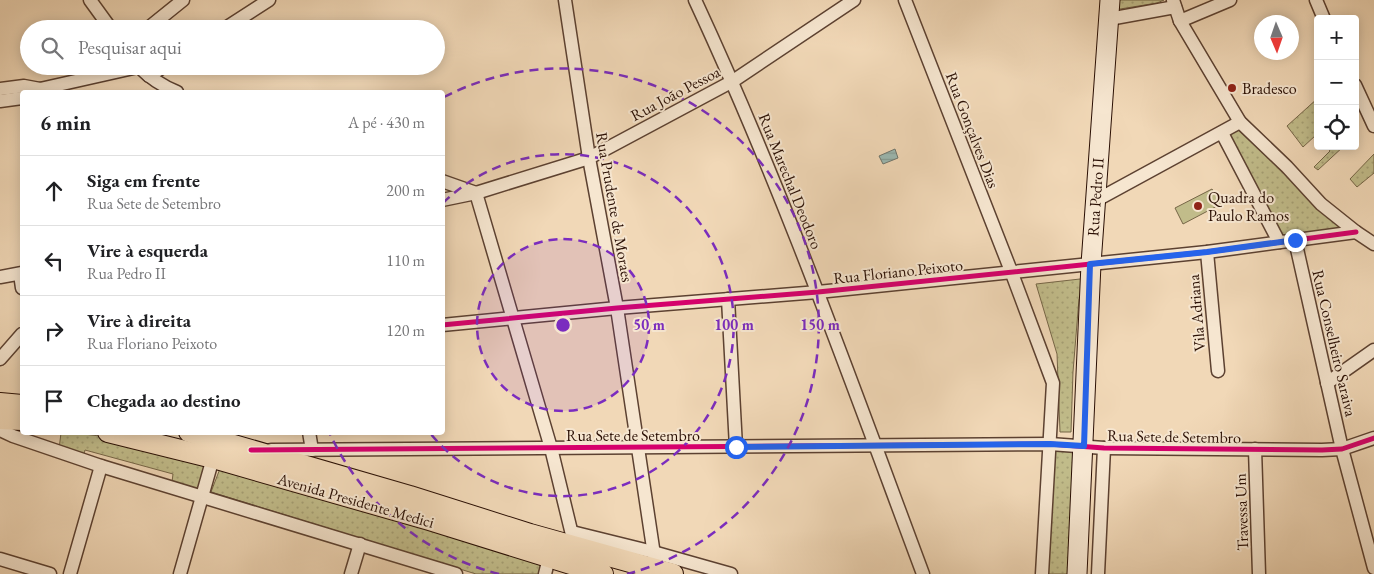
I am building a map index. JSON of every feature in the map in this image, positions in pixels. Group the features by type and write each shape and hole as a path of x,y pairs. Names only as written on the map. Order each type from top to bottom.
{"main road":[{"name":"Avenida Presidente Medici","path":"134,435 177,440 213,458 429,520 547,566 603,574"},
{"name":"Avenida Presidente Medici","path":"199,435 661,565"}],"street":[{"path":"90,0 104,20"},
{"path":"159,20 184,0"},
{"path":"238,20 269,0"},
{"name":"Rua Prudente de Moraes","path":"565,0 589,158 617,308 637,446 661,565"},
{"name":"Rua Marechal Deodoro","path":"695,0 733,80 818,292 923,574"},
{"name":"Rua João Pessoa","path":"445,199 476,193 589,158 733,80 852,0"},
{"name":"Rua Gonçalves Dias","path":"904,0 1053,383 1042,574"},
{"name":"Rua Pedro II","path":"1077,574 1084,446 1090,264 1110,0"},
{"path":"1180,21 1230,0"},
{"path":"1316,0 1322,15"},
{"path":"1109,20 1174,3 1180,21 1240,122 1287,167 1321,204 1374,244"},
{"path":"43,90 105,75"},
{"path":"149,76 172,90"},
{"path":"0,89 24,86 36,90"},
{"path":"1359,94 1374,126"},
{"path":"0,101 20,98"},
{"path":"1095,201 1240,122"},
{"path":"1222,133 1279,242"},
{"path":"445,183 476,193 515,319 551,448 573,539"},
{"name":"Rua Floriano Peixoto","path":"445,326 617,308 818,292 1207,252 1356,232"},
{"name":"Rua Conselheiro Saraiva","path":"1295,240 1326,383 1374,568"},
{"name":"Vila Adriana","path":"1207,252 1218,370"},
{"path":"0,277 20,274"},
{"path":"728,299 736,447"},
{"path":"0,359 20,336"},
{"path":"1326,383 1374,350"},
{"path":"12,412 13,436 101,466 456,574"},
{"path":"310,435 312,450"},
{"name":"Rua Sete de Setembro","path":"251,450 637,446 876,447 1050,444 1104,448 1342,449 1374,438"},
{"path":"1098,574 1104,448"},
{"name":"Travessa Um","path":"1255,449 1259,574"},
{"path":"180,574 213,458"},
{"path":"70,574 101,466"},
{"path":"351,574 360,544"},
{"path":"0,560 50,574"},
{"path":"661,565 731,574"}],"shaded area":[{"path":"1113,0 1164,0 1157,3 1120,9"},
{"path":"1314,102 1314,137 1303,147 1287,126"},
{"path":"1240,125 1349,231 1281,239 1225,133"},
{"path":"1340,150 1318,170 1314,167 1330,151"},
{"path":"1374,154 1374,173 1357,187 1350,179"},
{"name":"Quadra do Paulo Ramos","path":"1212,189 1221,204 1183,224 1175,208"},
{"path":"1080,279 1086,287 1079,299 1073,372 1071,432 1060,432 1057,354 1036,284"},
{"path":"61,435 97,436 151,447 203,463 204,469 197,490 172,482 173,474 85,450 84,454 59,449"},
{"path":"1053,451 1078,452 1071,574 1046,574"},
{"path":"221,466 543,562 539,574 476,574 211,492"}],"water":[{"path":"895,149 898,158 883,164 879,156"}],"cycle path":[{"path":"445,325 617,308 818,292 1207,252 1356,232"},
{"path":"251,450 1050,444 1104,448 1322,450 1342,449 1374,438"}],"place":[{"name":"Bradesco","path":"1232,88"},
{"name":"Quadra do Paulo Ramos","path":"1198,206"}],"route":[{"path":"736,447 1050,444 1084,446 1090,264 1207,252 1295,240"}]}
